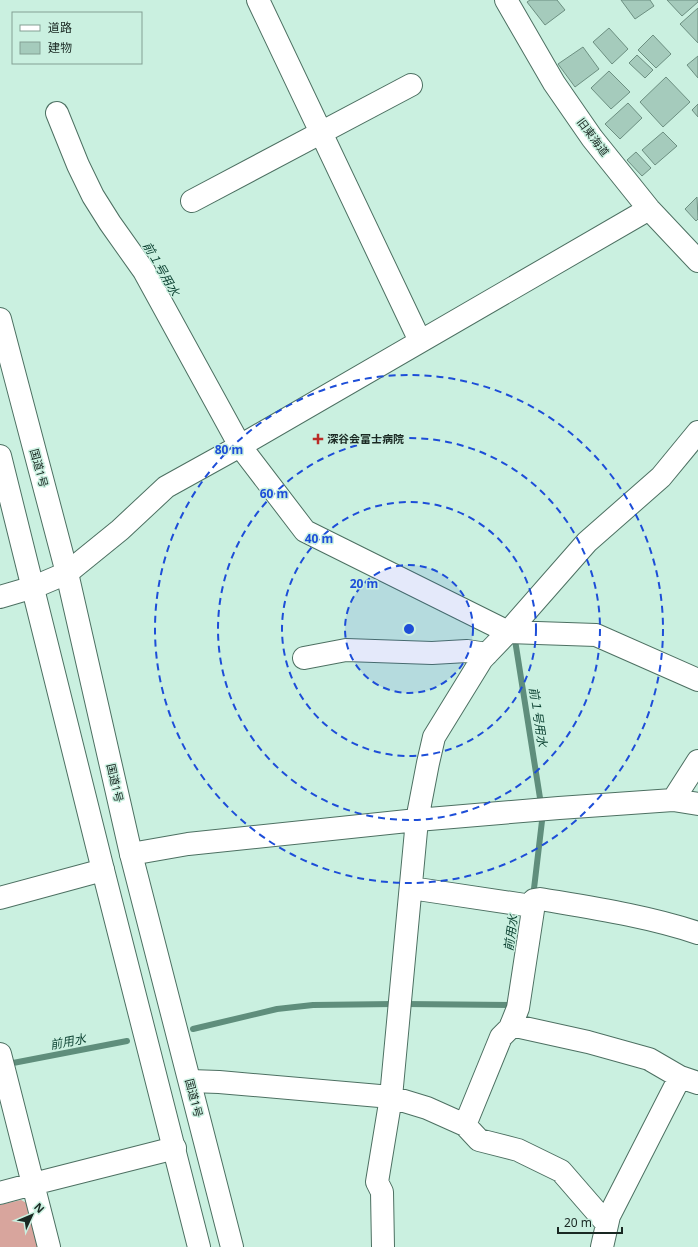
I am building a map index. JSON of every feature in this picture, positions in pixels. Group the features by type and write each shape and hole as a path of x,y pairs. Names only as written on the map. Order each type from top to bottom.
{"main road":[{"path":"258,0 420,341"},
{"name":"旧東海道","path":"506,0 554,83 592,138 649,209 698,261"},
{"path":"192,201 411,85"},
{"path":"57,113 78,165 93,196 144,271 240,446 305,531 508,632 596,635 698,680"},
{"path":"0,598 34,587 67,573 120,530 166,487 240,446 649,209"},
{"name":"国道1号","path":"0,319 67,573 131,854 232,1247"},
{"path":"383,1247 382,1192 377,1182 391,1097 417,820 434,737 482,659 508,632 587,542 661,477 698,432"},
{"path":"0,456 199,1247"},
{"path":"304,658 346,650 432,653 466,651 487,654"},
{"path":"673,800 698,761"},
{"path":"131,854 188,844 417,820 673,800 698,804"},
{"path":"0,898 103,870"},
{"path":"411,888 531,905 540,899 604,909 672,925 698,933"},
{"path":"465,1125 501,1037 510,1028 518,1008 531,905"},
{"path":"511,1025 588,1042 649,1060 689,1080 609,1216 602,1247"},
{"path":"0,1054 49,1247"},
{"path":"190,1081 391,1097 427,1108 465,1125 479,1140 518,1150 561,1170 607,1224"},
{"path":"0,1193 175,1148"}],"shaded area":[{"path":"21,1200 30,1205 42,1247 0,1247 0,1205"}],"building":[{"path":"530,0 557,0 565,10 545,25 527,2"},
{"path":"621,0 650,0 654,6 635,19"},
{"path":"667,0 698,0 698,2 682,16"},
{"path":"698,8 698,43 680,24"},
{"path":"609,28 628,49 612,64 593,42"},
{"path":"653,35 671,54 656,68 638,50"},
{"path":"583,47 599,69 575,87 558,64"},
{"path":"637,55 653,70 645,78 629,63"},
{"path":"698,56 698,78 687,65"},
{"path":"609,71 630,92 611,109 591,88"},
{"path":"666,77 690,102 663,127 640,102"},
{"path":"628,103 642,118 620,139 605,124"},
{"path":"698,104 698,117 692,110"},
{"path":"663,132 677,146 655,165 642,150"},
{"path":"636,152 651,168 642,176 627,160"},
{"path":"697,197 698,219 696,221 685,209"}],"waterway":[{"name":"前１号用水","path":"515,640 540,798"},
{"name":"前１号用水","path":"533,897 542,821"},
{"name":"前用水","path":"405,1004 513,1005 513,1003"},
{"name":"前用水","path":"193,1029 277,1009 313,1005 394,1004"},
{"name":"前用水","path":"13,1063 127,1041"}],"place":[{"name":"深谷会富士病院","path":"318,439"}]}
